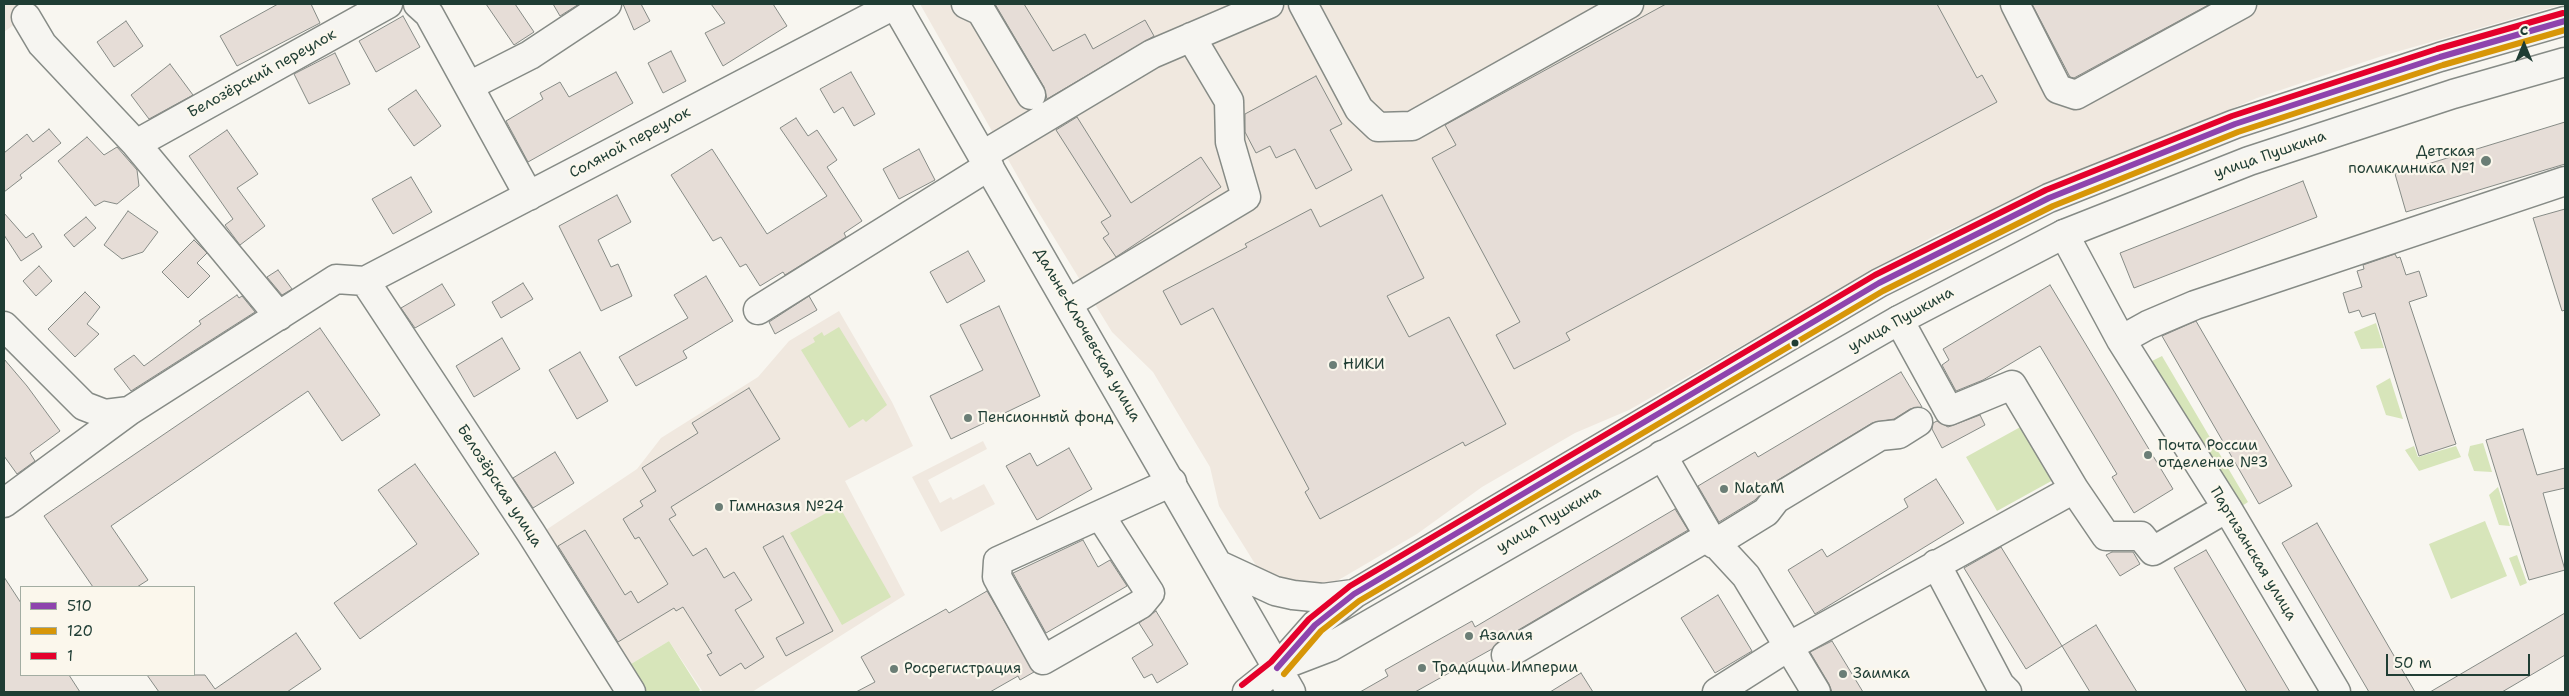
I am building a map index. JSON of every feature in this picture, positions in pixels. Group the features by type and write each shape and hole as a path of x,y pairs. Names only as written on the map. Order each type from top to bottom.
{"street":[{"name":"Белозёрский переулок","path":"136,144 388,4"},
{"path":"418,4 429,14 529,196"},
{"path":"469,86 530,55 607,4"},
{"name":"Соляной переулок","path":"365,281 529,196 859,12 895,4"},
{"name":"Дальне-Ключевская улица","path":"895,4 1172,482 1291,692"},
{"path":"966,4 981,12 1031,95"},
{"path":"758,310 1152,54 1269,4"},
{"path":"1304,4 1359,109 1378,128 1412,126 1629,4"},
{"path":"2015,4 2058,89 2076,96 2242,4"},
{"path":"26,17 42,44 136,144 279,316"},
{"name":"улица Пушкина","path":"1247,692 1277,668 1315,625 1354,594 1879,283 2049,198 2236,124 2440,56 2565,21"},
{"path":"1069,304 1246,197 1230,142 1229,101 1191,37"},
{"name":"улица Пушкина","path":"1277,668 1330,647 1899,320 2064,234 2249,161 2453,94 2565,62"},
{"path":"2121,340 2148,325 2195,305 2271,288 2565,181"},
{"name":"Партизанская улица","path":"2064,234 2121,340 2227,508 2336,692"},
{"path":"4,503 130,412 336,279 365,281"},
{"name":"Белозёрская улица","path":"365,281 531,533 631,692"},
{"path":"1899,320 1949,412 2012,385 2074,489 2106,536 2142,536 2153,551 2227,508"},
{"path":"4,326 84,406 105,414 130,412"},
{"path":"1506,655 1711,540 1766,512 1776,499 1880,436 1899,434 1918,422"},
{"path":"1662,455 1711,540 1746,576 1816,692"},
{"path":"1100,515 1150,593 1141,604 1043,660 997,577 998,561 1172,482"},
{"path":"1717,692 1788,647 2074,489"},
{"path":"1936,564 2000,685 2007,692"},
{"path":"1219,565 1275,591 1293,596 1323,598 1354,594"}],"shaded area":[{"path":"4,4 26,4 19,21 4,32"},
{"path":"920,4 2564,4 2382,56 2257,98 1936,235 1629,410 1575,433 1482,487 1417,534 1325,588 1267,576 1257,567 1219,506 1210,467 1153,372 1112,332 1031,200"},
{"name":"Гимназия №24","path":"839,311 892,402 913,446 845,481 905,595 752,692 703,692 669,641 626,667 540,534 637,469 661,438 758,377 789,341"},
{"path":"983,441 987,449 928,480 940,503 951,497 953,500 984,484 995,504 941,532 912,477"}],"green space":[{"path":"2376,323 2384,348 2361,349 2354,332"},
{"path":"839,327 887,405 866,422 863,419 849,428 801,350 815,342 813,338 822,332 824,336"},
{"path":"2162,356 2248,502 2239,508 2152,361"},
{"path":"2390,378 2403,419 2386,415 2376,386"},
{"path":"2024,425 2055,479 1997,511 1966,457"},
{"path":"2483,443 2492,472 2474,471 2468,455 2470,446"},
{"path":"2414,446 2418,457 2456,446 2461,457 2419,471 2405,450"},
{"path":"2498,487 2510,526 2499,525 2489,495"},
{"path":"839,506 891,597 842,625 790,533"},
{"path":"2485,521 2507,576 2451,599 2429,544"},
{"path":"2517,555 2527,583 2520,586 2509,558"},
{"path":"669,641 700,690 698,692 642,692 626,667"}],"building":[{"path":"278,4 311,4 320,23 237,66 220,36"},
{"path":"486,4 515,4 534,32 514,45"},
{"path":"553,4 579,4 560,16"},
{"path":"623,4 641,4 650,21 634,30"},
{"path":"711,4 773,4 787,26 723,66 705,33 725,23"},
{"path":"995,4 1024,4 1053,51 1085,34 1093,49 1145,20 1154,36 1047,99 1044,87"},
{"path":"1666,4 1937,4 1977,78 1982,75 1997,102 1566,333 1570,340 1514,369 1496,335 1520,322 1432,158 1456,145 1445,125"},
{"path":"2032,4 2210,4 2074,78 2070,77"},
{"path":"403,16 420,47 376,72 359,41"},
{"path":"126,21 143,46 114,67 97,42"},
{"path":"671,51 686,81 663,93 648,63"},
{"path":"335,53 350,84 309,104 294,74"},
{"path":"170,64 193,95 149,119 131,95"},
{"path":"616,72 633,103 528,162 506,121 543,99 540,93 560,82 569,97"},
{"path":"851,72 875,114 854,126 843,107 834,113 820,89"},
{"path":"1316,76 1342,124 1330,130 1352,170 1316,189 1295,149 1276,158 1270,146 1256,153 1245,132 1245,114"},
{"path":"416,90 441,126 414,146 388,109"},
{"path":"1077,117 1131,203 1201,157 1221,187 1116,257 1103,238 1109,234 1101,222 1111,216 1056,130"},
{"path":"796,118 808,136 817,130 837,160 827,167 862,221 844,233 846,237 785,275 783,272 760,286 746,264 740,267 721,237 713,241 671,175 712,149 767,234 827,196 780,128"},
{"path":"2565,122 2565,164 2406,212 2395,174"},
{"path":"49,129 61,143 20,175 22,178 4,192 4,153 27,134 33,142"},
{"path":"227,130 258,174 237,188 265,226 240,245 225,225 233,219 189,156"},
{"path":"87,137 104,155 117,147 137,170 139,186 117,204 104,201 95,206 58,161"},
{"path":"919,149 935,180 899,199 883,169"},
{"path":"411,177 432,212 393,234 372,199"},
{"path":"2303,181 2317,217 2134,288 2120,253"},
{"path":"617,195 631,222 598,240 611,267 618,264 632,296 601,311 559,226"},
{"name":"НИКИ","path":"1382,195 1424,278 1387,296 1409,337 1449,317 1506,424 1465,446 1463,442 1320,519 1305,492 1309,489 1213,308 1181,325 1163,291 1247,247 1245,244 1311,209 1320,227"},
{"path":"2565,209 2565,310 2562,311 2533,218"},
{"path":"128,211 158,232 143,252 122,259 104,245"},
{"path":"4,213 26,238 33,233 42,247 21,261 4,235"},
{"path":"86,217 96,228 74,247 64,235"},
{"path":"194,240 207,253 197,263 210,276 188,298 162,272"},
{"path":"968,251 985,281 947,303 930,272"},
{"path":"2395,254 2397,258 2400,257 2406,275 2419,271 2427,296 2409,302 2456,444 2419,456 2375,313 2362,317 2359,310 2349,313 2343,293 2362,287 2357,271 2364,269 2363,265"},
{"path":"39,266 52,281 36,296 23,281"},
{"path":"278,270 292,289 282,295 267,277"},
{"path":"706,276 733,321 683,351 687,358 636,386 619,357 688,318 674,295"},
{"path":"523,283 533,299 501,318 492,302"},
{"path":"442,284 455,305 415,328 401,308"},
{"path":"2050,285 2173,489 2134,513 2112,477 2117,474 2040,346 1983,380 1956,391 1942,365 1949,360 1943,349"},
{"path":"85,292 100,307 87,324 99,334 75,357 48,329"},
{"path":"237,295 239,298 242,296 255,312 131,391 114,369 134,355 144,366 201,324 199,321"},
{"path":"809,296 817,310 775,334 769,322"},
{"name":"Пенсионный фонд","path":"999,306 1040,396 951,439 930,396 983,370 960,325"},
{"path":"2196,321 2292,486 2259,504 2162,336"},
{"path":"320,328 380,415 342,441 308,391 111,526 148,580 139,586 92,586 44,516"},
{"path":"502,338 520,369 474,397 456,366"},
{"path":"580,352 608,401 577,419 549,370"},
{"path":"4,359 27,386 60,431 30,453 35,461 17,474 4,456"},
{"path":"1901,372 1922,407 1910,409 1894,419 1872,423 1768,486 1755,500 1719,522 1698,486 1755,452 1758,457"},
{"path":"749,388 780,439 671,507 676,515 669,519 693,556 706,548 724,578 734,572 752,600 735,610 764,657 745,669 741,663 720,676 707,655 712,653 683,607 676,611 674,608 618,642 558,546 585,530 625,595 631,591 638,603 668,584 639,537 635,539 623,519 643,506 640,501 656,491 642,468 698,433 692,423"},
{"path":"1980,415 1985,425 1942,448 1932,429 1933,423 1937,421 1948,427"},
{"path":"2523,429 2537,475 2565,468 2565,488 2543,493 2565,570 2529,580 2486,440"},
{"path":"1069,448 1092,489 1037,520 1006,466 1030,453 1037,466"},
{"path":"555,452 574,483 533,508 513,478"},
{"path":"415,464 479,554 360,639 334,603 417,544 378,490"},
{"path":"1936,479 1964,523 1815,614 1788,570 1822,549 1827,557 1908,507 1904,499"},
{"path":"1675,509 1688,530 1498,642 1492,649 1415,692 1360,692 1388,676 1385,670 1472,621 1475,627"},
{"path":"2317,523 2415,692 2369,692 2282,543"},
{"path":"783,536 833,631 786,656 776,638 804,623 763,547"},
{"path":"1083,540 1098,567 1110,560 1127,586 1046,633 1013,573"},
{"path":"2001,547 2062,646 2026,669 1964,568"},
{"path":"2206,550 2290,692 2247,692 2174,568"},
{"path":"2112,552 2133,552 2140,564 2120,576 2106,555"},
{"path":"4,577 20,601 20,676 70,676 80,692 4,692"},
{"path":"987,591 1034,672 1020,680 1018,676 990,692 856,692 875,682 861,657 946,609 949,613"},
{"path":"1718,595 1752,651 1715,673 1681,618"},
{"path":"1156,611 1188,664 1157,683 1152,674 1144,678 1132,658 1153,645 1139,623"},
{"path":"2565,613 2565,655 2502,692 2430,692"},
{"path":"2096,625 2137,692 2090,692 2062,646"},
{"path":"296,633 321,669 287,692 159,692 148,676 205,675 215,689"},
{"path":"1832,641 1863,692 1832,692 1810,652"},
{"path":"1581,673 1593,692 1550,692"}],"transit line":[{"name":"1","path":"1242,685 1271,662 1309,619 1350,586 1875,275 2046,190 2232,116 2437,49 2563,13"},
{"name":"510","path":"1277,668 1315,625 1354,594 1879,283 2049,198 2235,124 2440,57 2565,21"},
{"name":"120","path":"1284,674 1321,631 1359,601 1883,291 2053,206 2238,132 2443,65 2565,30"}],"place":[{"name":"Детская поликлиника №1","path":"2486,161"},
{"name":"НИКИ","path":"1333,365"},
{"name":"Пенсионный фонд","path":"968,418"},
{"name":"Почта России отделение №3","path":"2148,455"},
{"name":"NataM","path":"1724,489"},
{"name":"Гимназия №24","path":"719,507"},
{"name":"Азалия","path":"1469,636"},
{"name":"Традиции Империи","path":"1422,668"},
{"name":"Росрегистрация","path":"894,669"},
{"name":"Заимка","path":"1843,674"}]}
